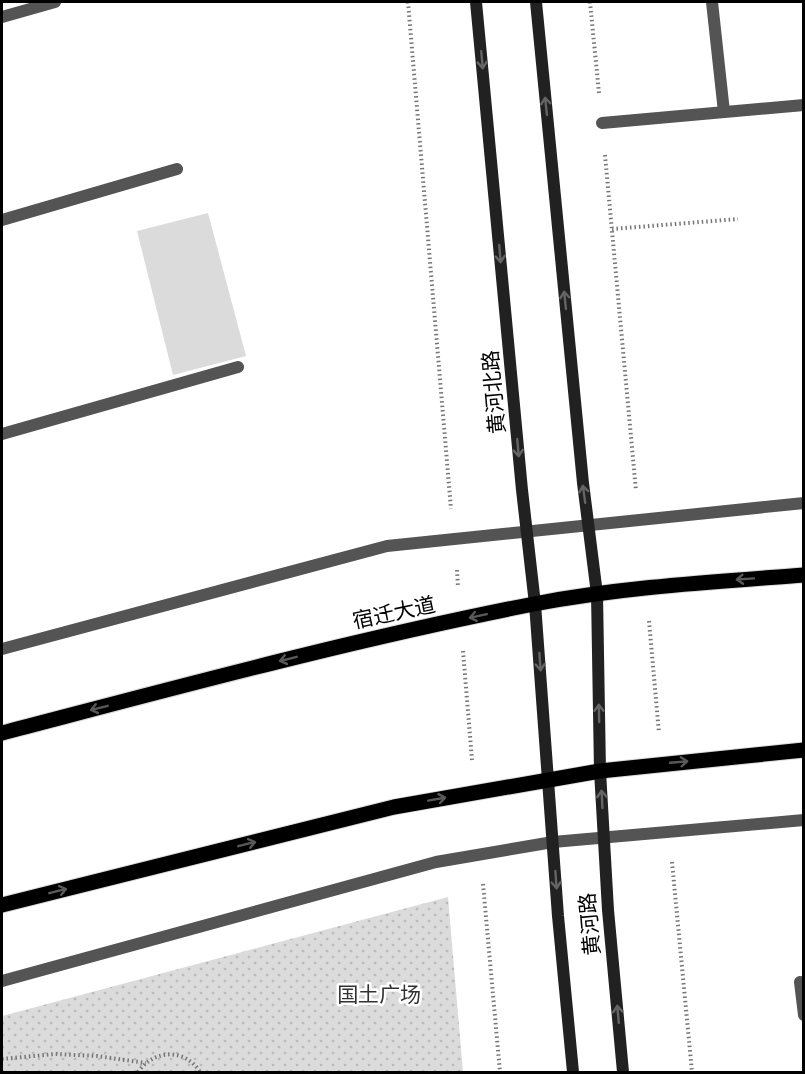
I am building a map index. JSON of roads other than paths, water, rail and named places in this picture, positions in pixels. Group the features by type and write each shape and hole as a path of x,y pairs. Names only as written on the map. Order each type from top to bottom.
{"main road":[{"name":"黄河北路","path":"476,2 535,604 548,779"},
{"path":"536,2 580,460 597,594 600,771"},
{"name":"宿迁大道","path":"2,733 389,634 535,604 645,586 804,575"},
{"path":"2,905 394,807 600,771 804,750"},
{"name":"黄河路","path":"600,771 608,910 623,1072"},
{"name":"黄河路","path":"548,779 573,1072"}],"lane":[{"path":"2,16 54,2"},
{"path":"712,2 724,112"},
{"path":"602,123 804,105"},
{"path":"2,220 177,169"},
{"path":"2,434 238,367"},
{"path":"2,649 387,546 804,502"},
{"path":"2,981 436,862 553,842 804,820"},
{"path":"800,982 804,1015"}],"park label":[{"name":"国土广场","path":"379,995"}]}
